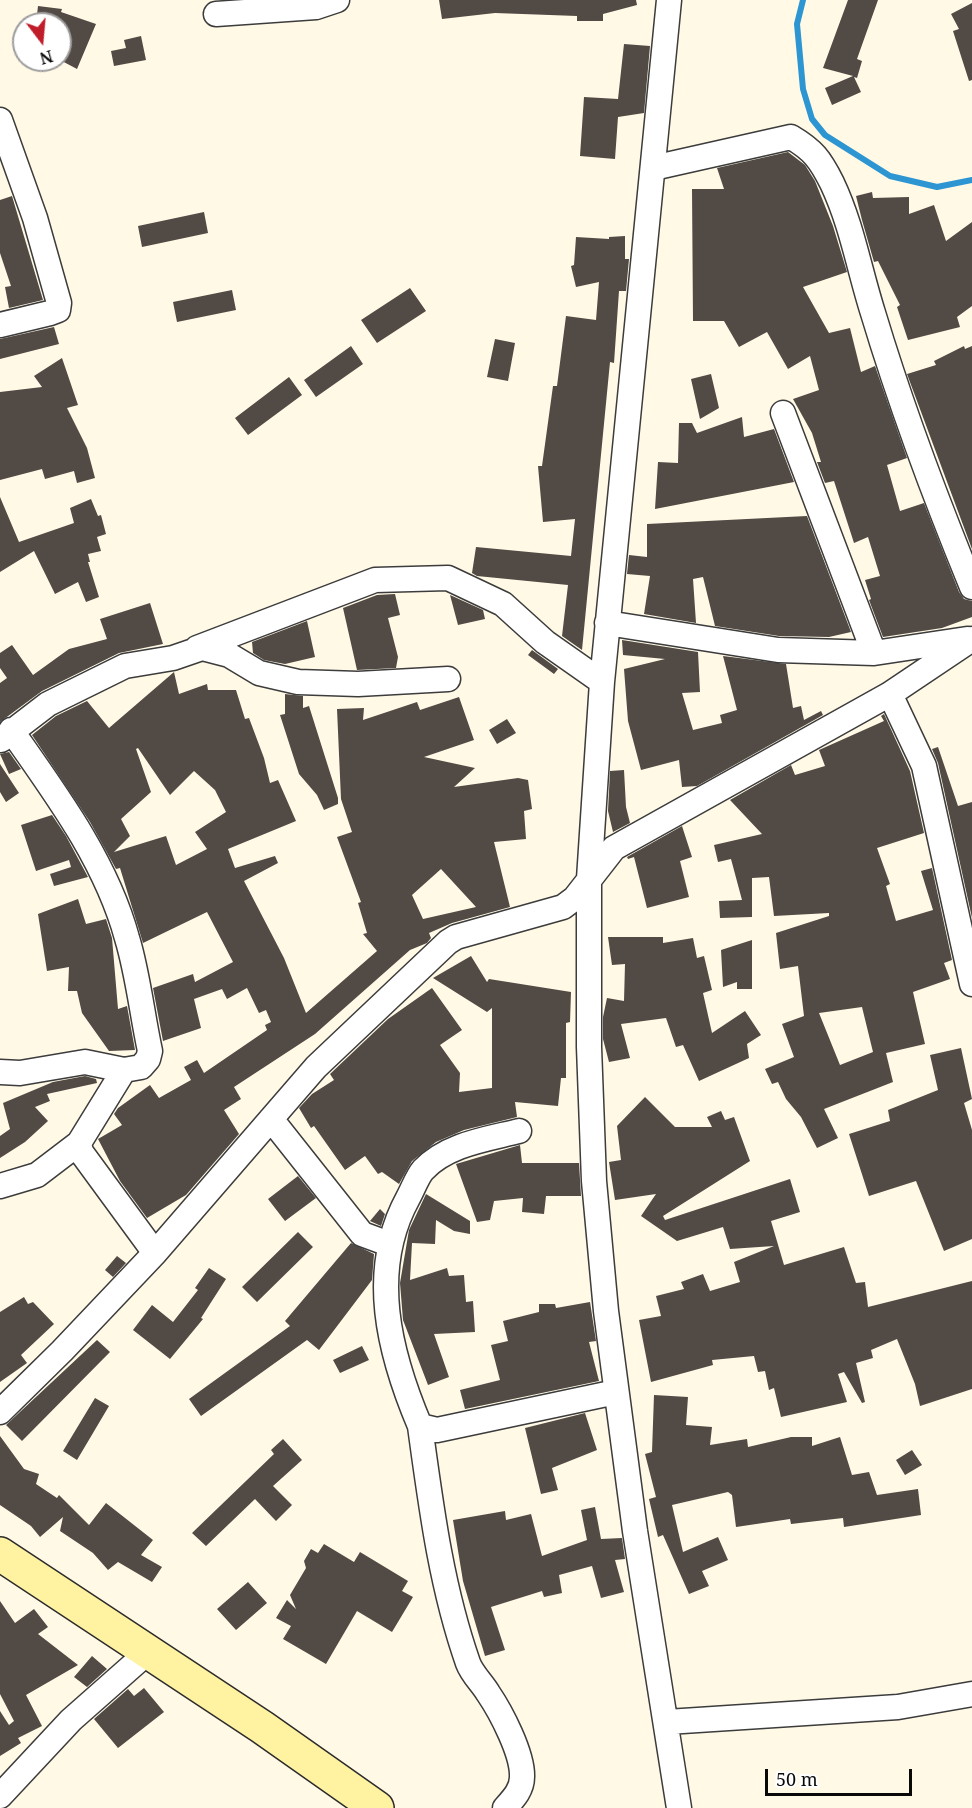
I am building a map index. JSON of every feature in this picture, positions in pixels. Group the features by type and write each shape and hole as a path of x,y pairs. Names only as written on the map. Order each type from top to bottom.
{"main road":[{"path":"0,1554 377,1808"}],"street":[{"path":"216,14 316,7 337,0"},
{"path":"669,0 602,682 589,879 589,1047 594,1181 616,1392 635,1532 680,1808"},
{"path":"0,120 8,168 35,218 59,303 58,310 50,313 0,325"},
{"path":"653,168 791,137 812,149 831,182 853,236 872,312 932,490 972,587"},
{"path":"783,413 874,652"},
{"path":"172,658 375,580 448,579 503,604 545,642 602,682"},
{"path":"607,623 778,650 874,652 972,639"},
{"path":"0,1412 62,1352 155,1253 316,1067 448,942 456,937 563,907 574,898 614,848 890,694 972,639"},
{"path":"0,1072 20,1072 85,1062 124,1070 141,1067 148,1059 150,1051 128,938 109,889 79,831 6,736 48,704 125,666 172,658 202,648 229,655 260,673 298,682 358,684 448,679"},
{"path":"890,694 924,766 972,984"},
{"path":"0,1186 37,1175 79,1143 124,1070"},
{"path":"271,1119 362,1234 389,1244"},
{"path":"505,1808 520,1790 522,1777 517,1752 490,1695 469,1666 447,1593 431,1512 420,1426 391,1342 384,1290 389,1244 400,1212 423,1170 455,1148 519,1131"},
{"path":"79,1143 81,1152 155,1253"},
{"path":"420,1426 437,1430 616,1392"},
{"path":"0,1796 71,1720 148,1652"},
{"path":"667,1722 898,1707 972,1694"}],"building":[{"path":"439,0 636,0 637,5 603,14 603,21 577,21 577,16 495,13 442,19"},
{"path":"848,0 878,0 857,59 862,61 857,78 854,77 861,92 832,105 825,88 853,76 823,68"},
{"path":"972,3 972,80 969,81 953,31 959,29 951,14"},
{"path":"38,6 62,9 61,12 37,12"},
{"path":"72,16 96,24 77,69 72,66"},
{"path":"141,36 146,60 114,66 111,51 126,48 124,40"},
{"path":"624,44 650,46 644,113 618,117 615,159 580,156 584,97 618,99"},
{"path":"788,152 805,165 815,181 833,226 847,272 803,287 829,333 850,328 861,372 875,366 907,458 887,465 900,511 924,503 959,592 964,599 972,601 972,617 942,628 883,637 869,600 871,599 865,580 880,576 868,537 854,543 834,481 825,483 817,462 821,462 812,433 793,399 819,390 810,356 788,369 767,332 739,347 724,321 693,321 692,189 724,189 717,168"},
{"path":"872,192 873,198 909,197 909,214 934,205 946,241 972,222 972,306 957,317 960,327 908,340 897,307 900,305 878,261 874,262 856,196"},
{"path":"12,196 43,300 9,308 5,287 11,286 0,253 0,200"},
{"path":"204,212 208,233 142,247 138,226"},
{"path":"625,236 625,259 629,259 626,291 619,291 614,363 610,362 582,650 562,636 568,585 477,576 472,573 476,547 571,556 575,519 543,522 538,466 542,466 553,386 557,386 566,316 596,320 599,282 576,287 571,266 574,265 576,237 609,239 609,237"},
{"path":"410,288 426,311 377,343 361,320"},
{"path":"232,290 236,310 177,322 173,302"},
{"path":"54,327 59,344 0,359 0,339"},
{"path":"495,339 515,343 508,381 487,377"},
{"path":"351,346 363,364 316,397 304,380"},
{"path":"964,346 965,349 972,346 972,549 907,374 936,365 934,361"},
{"path":"62,358 78,405 67,408 87,448 95,478 77,483 74,471 45,479 42,469 0,480 0,392 42,387 34,376"},
{"path":"711,374 719,408 700,419 691,379"},
{"path":"289,377 302,395 248,435 235,418"},
{"path":"742,417 744,437 774,429 794,482 655,509 658,462 678,463 679,423 692,423 697,433"},
{"path":"0,497 19,542 74,523 70,508 91,499 98,516 101,515 106,534 97,537 101,551 88,554 90,562 88,562 99,597 86,602 78,582 55,594 34,551 0,572"},
{"path":"807,516 851,632 829,637 779,636 715,626 703,577 693,579 696,623 644,614 650,576 627,574 629,555 647,557 647,524"},
{"path":"395,594 400,615 388,618 398,657 396,668 357,670 343,608 377,595"},
{"path":"450,595 483,610 485,619 458,625"},
{"path":"150,603 163,644 119,653 42,691 0,722 0,683 7,678 0,668 0,653 12,645 33,675 69,649 107,639 100,619"},
{"path":"307,621 315,657 285,664 264,660 253,653 252,642"},
{"path":"622,640 698,652 700,692 682,693 693,730 722,723 720,715 737,710 723,656 786,664 793,708 801,706 804,720 821,711 823,715 697,786 682,787 679,760 641,770 628,721 624,669 665,659 623,655"},
{"path":"532,650 558,669 554,674 528,655"},
{"path":"174,672 179,694 207,684 208,690 236,690 245,719 249,718 264,758 270,783 278,780 296,821 228,849 235,868 275,856 278,863 244,881 284,958 306,1013 377,951 363,934 367,933 358,903 361,902 337,837 352,832 341,799 337,709 364,708 363,720 417,702 420,710 459,697 474,740 424,757 475,768 454,787 518,778 528,780 532,809 524,811 526,839 494,842 510,907 452,923 429,933 431,938 427,943 410,950 315,1034 234,1087 241,1099 224,1110 239,1134 186,1195 147,1218 120,1181 98,1139 122,1125 114,1114 118,1108 150,1085 159,1098 191,1080 184,1067 197,1060 204,1073 267,1030 265,1025 271,1022 266,1010 259,1013 247,988 227,999 222,989 194,999 201,1028 163,1041 153,988 193,974 195,982 233,962 207,912 143,943 120,868 116,869 90,822 32,735 56,716 87,701 109,728","holes":["138,748 170,795 194,771 215,790 226,812 195,832 207,849 176,865 166,836 114,852 130,836 121,819 151,792 136,749","441,869 476,907 423,919 412,895"]},
{"path":"285,694 303,696 303,708 309,706 338,798 338,804 324,810 317,795 299,774 280,715 285,714"},
{"path":"884,714 910,771 924,833 877,848 890,884 886,886 896,921 933,910 921,871 932,868 952,960 944,963 950,979 913,992 925,1044 886,1053 893,1082 824,1109 838,1138 817,1148 801,1117 786,1099 778,1082 772,1084 765,1069 794,1057 782,1024 804,1016 798,966 780,969 776,933 829,916 829,913 774,916 769,877 752,878 752,917 720,918 719,901 742,900 731,859 718,862 714,845 762,834 730,800 791,765 795,775 825,766 819,750 884,721 881,716","holes":["862,1007 873,1052 840,1065 819,1013"]},
{"path":"507,719 516,733 497,744 489,730"},
{"path":"938,747 958,806 972,802 972,918 938,763 932,749"},
{"path":"9,752 21,769 9,774 0,754"},
{"path":"0,764 19,793 6,802 0,792"},
{"path":"624,770 626,807 630,823 613,832 608,811 610,771"},
{"path":"52,815 88,877 54,886 50,874 71,867 69,860 36,871 21,825"},
{"path":"682,826 692,857 680,861 689,897 647,908 634,857 628,859 627,857"},
{"path":"78,899 86,924 106,919 112,938 118,1009 127,1006 135,1050 109,1051 82,1013 77,991 68,991 69,967 47,971 38,914"},
{"path":"608,937 663,937 663,943 693,938 697,958 704,956 712,990 703,993 712,1033 745,1011 761,1035 747,1044 749,1058 699,1081 683,1045 676,1047 666,1018 621,1024 630,1058 609,1062 603,1039 603,1017 607,998 624,1001 625,964 612,965"},
{"path":"752,940 752,989 737,989 737,982 723,987 721,950"},
{"path":"471,956 487,982 489,979 571,992 570,1022 566,1023 566,1078 561,1078 558,1106 515,1102 517,1117 464,1130 436,1142 412,1161 399,1184 382,1172 378,1174 365,1156 345,1170 314,1126 311,1128 299,1108 312,1094 334,1080 330,1074 388,1019 432,988 462,1030 440,1045 460,1073 459,1092 492,1088 492,1008 487,1012 433,978"},
{"path":"961,1048 972,1099 964,1103 972,1130 972,1239 944,1251 916,1181 869,1196 849,1134 890,1121 888,1110 938,1090 930,1055"},
{"path":"85,1076 96,1079 97,1083 47,1094 50,1101 35,1107 48,1121 25,1142 0,1158 0,1136 10,1129 3,1103 53,1082"},
{"path":"645,1097 675,1127 712,1127 707,1117 721,1111 725,1120 734,1117 750,1161 663,1216 665,1220 790,1179 800,1212 771,1221 784,1265 844,1247 856,1283 865,1282 868,1307 972,1281 972,1389 920,1406 915,1384 897,1339 871,1350 873,1358 856,1363 865,1402 862,1403 844,1372 838,1374 847,1402 781,1417 774,1388 769,1390 765,1371 758,1372 754,1356 712,1360 713,1365 651,1382 639,1320 661,1316 656,1296 684,1289 681,1282 703,1274 710,1291 740,1282 734,1262 774,1246 730,1249 723,1227 677,1241 641,1216 656,1194 615,1200 609,1162 621,1160 617,1126"},
{"path":"520,1145 522,1163 579,1163 581,1196 546,1196 544,1214 522,1212 523,1198 494,1201 490,1220 477,1222 456,1164"},
{"path":"298,1176 316,1198 285,1221 268,1199"},
{"path":"426,1194 470,1221 470,1234 454,1231 436,1220 435,1244 412,1243 410,1280 447,1268 449,1276 464,1275 466,1302 473,1301 475,1332 434,1334 449,1377 428,1385 403,1320 400,1283 409,1230"},
{"path":"380,1209 385,1214 381,1226 370,1221"},
{"path":"298,1232 313,1247 257,1302 242,1287"},
{"path":"351,1243 374,1254 372,1280 319,1350 307,1340 201,1416 189,1399 290,1326 285,1321"},
{"path":"117,1256 126,1263 113,1277 105,1270"},
{"path":"209,1268 226,1279 201,1318 203,1319 170,1359 133,1330 152,1305 173,1322 198,1290 195,1288"},
{"path":"24,1297 28,1304 33,1302 54,1324 21,1355 27,1363 0,1382 0,1312"},
{"path":"590,1302 596,1341 589,1342 599,1381 465,1409 460,1390 500,1380 491,1345 508,1341 503,1321 539,1312 539,1304 555,1304 556,1308"},
{"path":"97,1340 110,1352 22,1441 6,1425"},
{"path":"362,1346 369,1360 340,1373 333,1360"},
{"path":"654,1395 688,1397 686,1425 712,1427 710,1445 747,1439 748,1447 791,1437 812,1437 812,1446 840,1437 852,1475 869,1472 877,1495 918,1489 921,1515 844,1527 843,1518 791,1524 790,1519 736,1527 732,1495 728,1492 672,1505 683,1552 718,1537 728,1560 702,1571 709,1586 689,1594 663,1535 658,1537 649,1499 656,1497 645,1454 652,1452"},
{"path":"95,1398 109,1406 77,1460 63,1451"},
{"path":"585,1413 597,1450 552,1468 558,1490 541,1494 525,1428"},
{"path":"0,1436 24,1469 39,1474 36,1484 57,1498 59,1495 89,1525 106,1503 153,1540 141,1555 162,1567 152,1582 118,1562 108,1570 93,1553 60,1531 63,1517 40,1537 31,1526 0,1505"},
{"path":"283,1439 302,1460 273,1486 292,1505 276,1521 255,1499 206,1546 192,1533 274,1454 271,1450"},
{"path":"912,1450 922,1465 905,1475 896,1460"},
{"path":"595,1507 601,1539 622,1538 625,1559 615,1560 624,1592 601,1598 592,1566 559,1575 562,1593 544,1597 542,1591 491,1607 505,1650 485,1656 463,1581 453,1520 505,1511 506,1520 531,1514 542,1556 587,1540 581,1510"},
{"path":"324,1544 354,1562 360,1552 408,1581 402,1591 413,1597 392,1632 357,1611 326,1664 283,1639 291,1626 276,1618 287,1600 296,1609 290,1595 306,1568 304,1561 311,1549 318,1553"},
{"path":"248,1582 267,1603 236,1630 217,1609"},
{"path":"0,1601 15,1623 34,1609 48,1627 38,1634 78,1665 26,1695 42,1726 18,1738 21,1743 0,1756 0,1711 9,1725 14,1721 0,1694"},
{"path":"92,1656 107,1669 87,1687 74,1677"},
{"path":"144,1688 164,1712 118,1748 94,1719 128,1689 134,1696"}],"waterway":[{"path":"803,0 797,24 803,89 812,119 825,135 890,176 937,187 972,180"}]}
